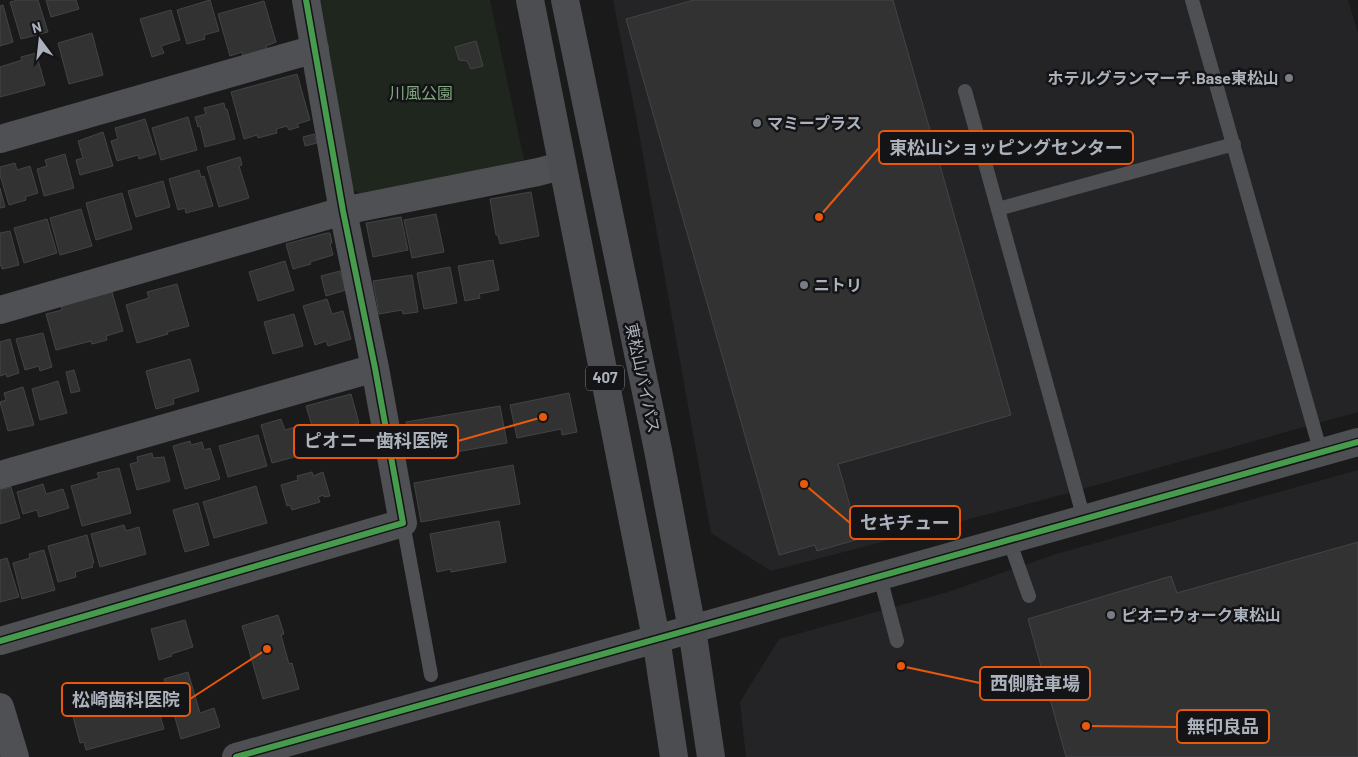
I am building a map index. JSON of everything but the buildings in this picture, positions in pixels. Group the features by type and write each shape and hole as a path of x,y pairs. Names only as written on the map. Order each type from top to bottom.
{"highway":[{"name":"407","path":"530,0 561,166 656,638 674,757"},
{"name":"東松山バイパス","path":"565,0 658,450 692,629 711,757"}],"street":[{"path":"0,641 403,523 375,368 343,211 306,0"},
{"path":"0,139 315,49"},
{"path":"0,310 343,211 561,166"},
{"path":"0,475 375,368"},
{"path":"236,757 1009,540 1081,509 1358,442"},
{"path":"0,707 15,757"}],"lane":[{"path":"1192,0 1321,452"},
{"path":"965,91 1081,509"},
{"path":"998,210 1234,144"},
{"path":"403,523 431,675"},
{"path":"1009,540 1029,596"},
{"path":"880,577 898,641"}],"shaded area":[{"path":"613,0 1348,0 1358,33 1358,412 1054,497 771,571 711,533"},
{"name":"ピオニウォーク東松山","path":"1358,470 1358,757 746,757 740,702 779,639 948,592 1056,554"}],"green space":[{"name":"川風公園","path":"317,0 490,0 524,160 363,195 350,188"}],"cycle path":[{"path":"0,641 403,523 375,368 343,211 306,0"},
{"path":"236,757 1358,442"}],"place":[{"name":"ホテルグランマーチ.Base東松山","path":"1289,78"},
{"name":"マミープラス","path":"757,123"},
{"name":"東松山ショッピングセンター","path":"819,217"},
{"name":"ニトリ","path":"804,285"},
{"name":"ピオニー歯科医院","path":"543,417"},
{"name":"セキチュー","path":"804,484"},
{"name":"ピオニウォーク東松山","path":"1111,615"},
{"name":"松崎歯科医院","path":"267,649"},
{"name":"西側駐車場","path":"901,666"},
{"name":"無印良品","path":"1086,726"}]}
